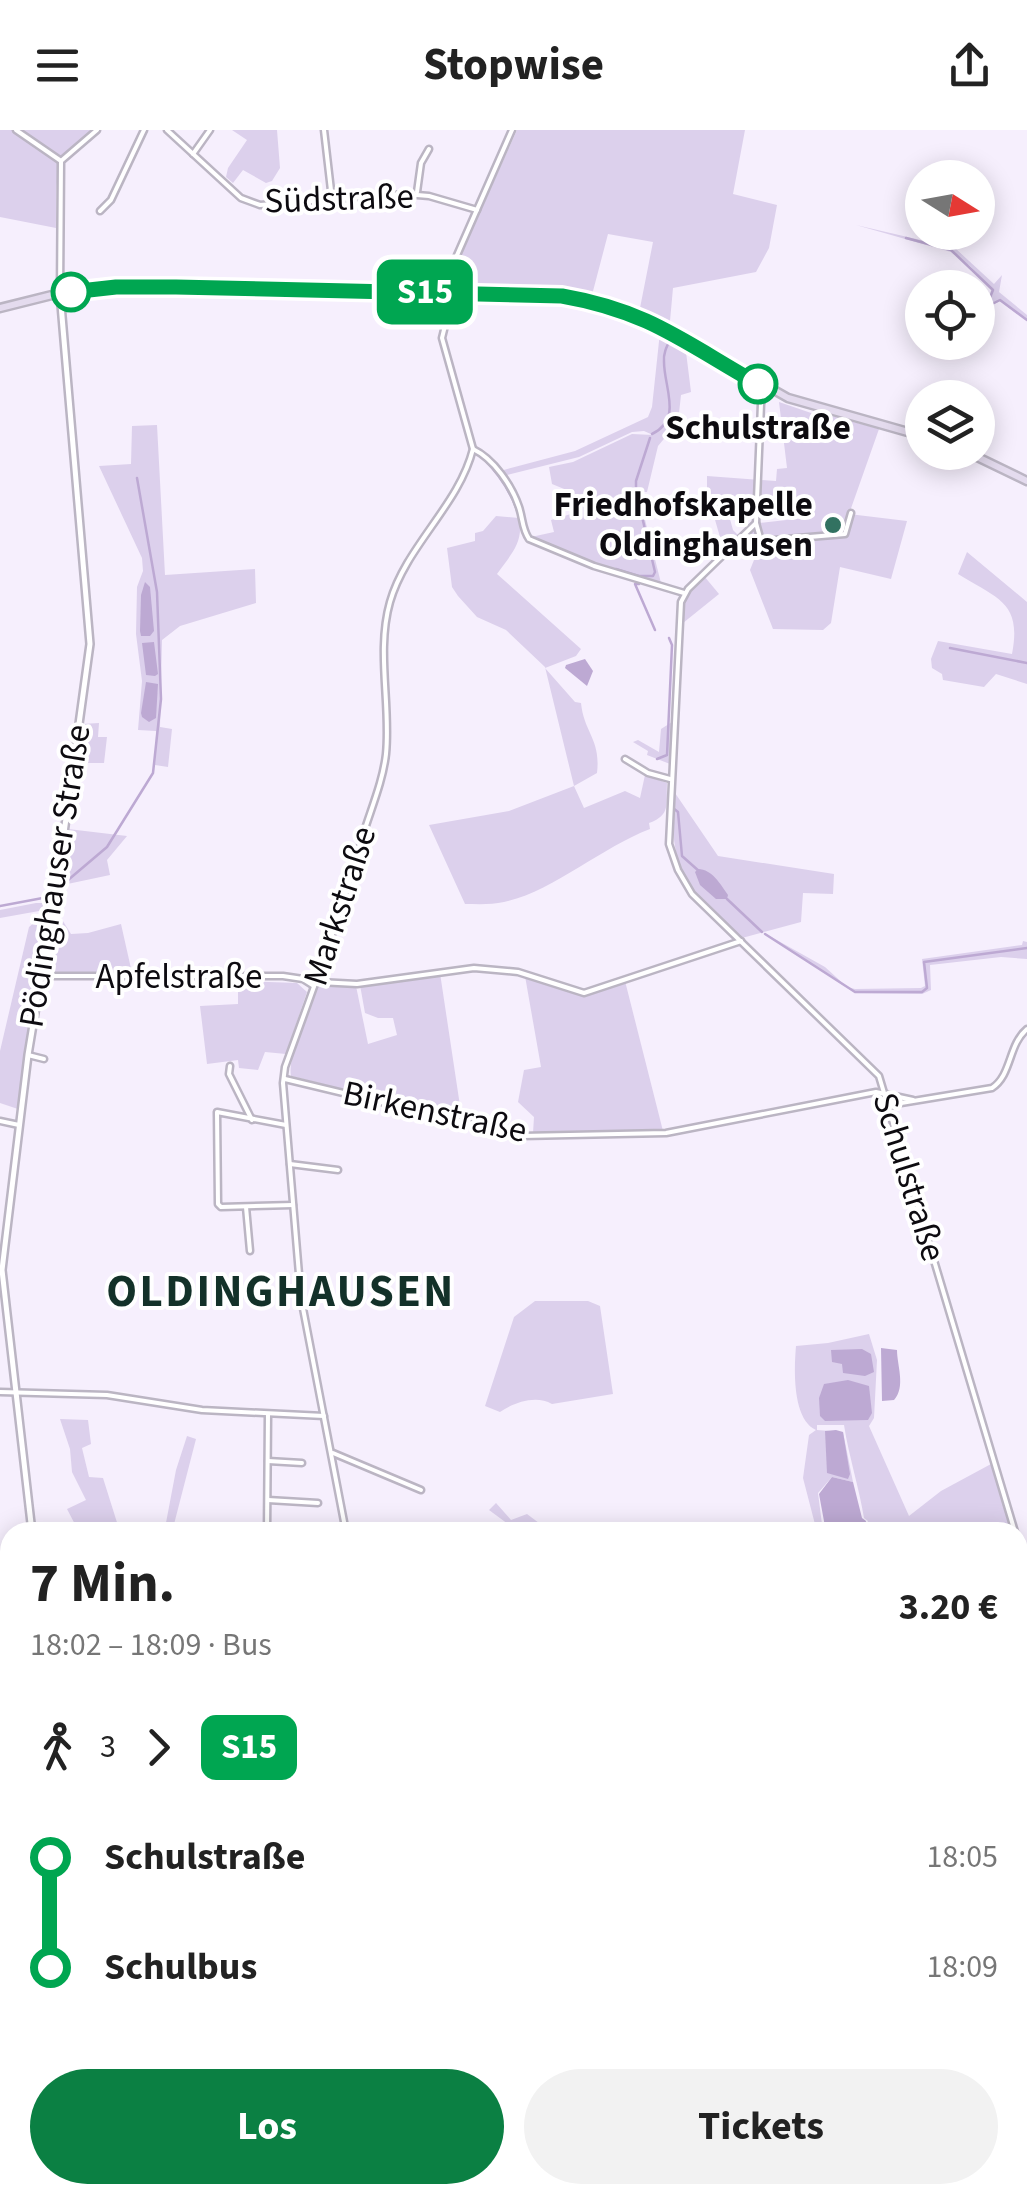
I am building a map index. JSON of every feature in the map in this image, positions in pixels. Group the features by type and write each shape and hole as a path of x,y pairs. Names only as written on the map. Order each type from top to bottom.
{"main road":[{"path":"0,308 60,293 134,287 562,296 621,310 686,339 766,388 807,405 905,431"},
{"path":"995,466 1027,481"}],"street":[{"path":"16,130 62,160 97,130"},
{"path":"100,211 111,200 144,130"},
{"name":"Südstraße","path":"167,130 240,198 250,202 417,194 476,210"},
{"path":"193,154 210,130"},
{"path":"324,130 332,199"},
{"path":"512,130 450,274 442,338 474,449 486,457 507,484 529,539 594,566 684,593 756,524"},
{"path":"417,194 421,163 429,150"},
{"name":"Pödinghauser Straße","path":"31,1522 2,1286 28,1055 90,644 60,293 62,160"},
{"path":"761,541 756,524 761,404 766,388"},
{"name":"Markstraße","path":"344,1522 303,1308 283,1078 344,904 386,755 385,629 391,597 401,573 474,449"},
{"path":"737,543 844,534 851,513"},
{"name":"Schulstraße","path":"684,593 669,844 678,870 692,894 874,1068 889,1105 1012,1522"},
{"path":"625,760 648,773 672,779"},
{"path":"41,908 52,910"},
{"name":"Apfelstraße","path":"41,976 272,976 316,984 358,984 474,968 518,972 584,993 741,941"},
{"path":"889,1105 992,1088 998,1084 1016,1040 1027,1029"},
{"path":"28,1055 44,1059"},
{"path":"230,1066 229,1074 252,1120"},
{"name":"Birkenstraße","path":"283,1078 522,1136 666,1133 884,1092"},
{"path":"884,1092 913,1100"},
{"path":"286,1125 216,1114 220,1207 294,1205"},
{"path":"0,1121 20,1125"},
{"path":"290,1164 338,1170"},
{"path":"0,1204 10,1206"},
{"path":"246,1206 250,1251"},
{"path":"0,1392 106,1395 202,1410 324,1416"},
{"path":"267,1522 268,1414"},
{"path":"331,1452 421,1490"},
{"path":"268,1460 302,1463"},
{"path":"268,1500 318,1504"}],"shaded area":[{"path":"0,130 95,130 70,153 59,172 56,228 0,217"},
{"path":"232,130 277,130 280,168 272,181 266,183 243,170 233,183 226,177 247,140"},
{"path":"517,130 745,130 733,194 777,205 769,248 756,272 673,288 670,321 640,308 653,242 608,234 592,295 547,289 460,287 455,279 459,259"},
{"path":"944,250 957,250 979,270 974,270"},
{"path":"1002,275 999,292 1027,315 1027,321 1000,301 995,304 995,283"},
{"path":"660,332 685,344 691,392 681,395 678,422 658,446 647,492 638,492 661,583 594,564 531,537 554,532 551,520 574,513 569,491 552,484 549,467 573,462 632,434 653,435 632,432 579,457 503,476 500,471 575,451 648,417"},
{"path":"779,402 879,429 849,514 907,521 891,579 840,567 831,623 823,630 773,629 750,570 754,560 739,543 759,523 804,518 793,497 760,500 756,501 756,509 728,512 733,530 740,537 724,551 707,492 707,476 776,481 777,469 787,468"},
{"path":"157,425 165,575 255,569 256,603 180,626 162,640 160,727 172,729 168,767 155,765 156,731 138,730 142,681 136,634 137,587 143,571 142,558 99,466 131,464 132,426"},
{"path":"496,516 519,518 520,527 515,548 497,574 581,649 576,656 545,668 506,630 477,617 452,587 447,548 475,541 475,533 483,531"},
{"path":"967,552 1027,602 1027,684 996,674 984,687 943,680 942,674 932,668 938,641 1012,654 1010,612 995,597 958,574"},
{"path":"704,576 719,594 683,623 684,599"},
{"path":"145,582 150,587 154,631 150,636 141,636 140,631"},
{"path":"154,642 158,674 155,676 146,675 142,643"},
{"path":"585,659 593,671 587,686 565,668"},
{"path":"545,668 575,702 581,703 597,752 597,773 574,786"},
{"path":"146,682 158,684 156,718 149,722 141,713"},
{"path":"672,722 670,764 647,755 648,751 633,742 638,740 659,752 661,729"},
{"path":"99,723 98,737 107,737 104,763 77,763 82,724"},
{"path":"645,775 667,783 666,808 649,823 650,829 540,889 504,902 465,904 429,825 509,811 574,786 584,808 625,791 640,798"},
{"path":"673,790 718,856 834,874 833,894 803,893 801,922 742,938 705,904 684,874 674,840"},
{"path":"68,829 127,836 107,860 110,875 58,886"},
{"path":"698,869 716,878 727,899 716,899 700,885 695,872"},
{"path":"51,903 18,1109 0,1103 0,1051 29,927 41,917 39,911 0,918 0,910"},
{"path":"54,917 61,918 71,934 121,924 132,973 57,975 47,965"},
{"path":"766,934 855,989 921,988 925,986 922,959 1022,945 1023,941 1027,942 1027,959 1001,957 930,965 931,990 922,994 855,993"},
{"path":"440,973 462,1119 291,1076 296,1043 320,983 356,986 368,1044 397,1035 393,1018 365,1013 360,985"},
{"path":"525,976 582,995 625,981 663,1131 533,1133 534,1117 518,1102 524,1070 541,1067"},
{"path":"238,981 297,983 307,992 286,1054 265,1052 258,1070 239,1068 238,1060 207,1064 200,1006 238,1004"},
{"path":"535,1301 588,1301 600,1306 613,1394 552,1404 526,1401 500,1412 485,1406 514,1317"},
{"path":"869,1334 877,1360 874,1418 869,1426 909,1516 941,1491 991,1464 1010,1522 868,1522 844,1425 817,1425 817,1430 843,1432 853,1482 832,1477 818,1493 822,1522 814,1522 803,1478 809,1435 816,1430 808,1424 799,1405 796,1346"},
{"path":"881,1348 897,1350 900,1382 894,1400 882,1401"},
{"path":"862,1349 871,1354 874,1372 865,1376 843,1373 842,1364 832,1362 831,1350"},
{"path":"848,1380 869,1386 872,1413 868,1420 825,1421 820,1416 819,1398 824,1384"},
{"path":"60,1419 88,1420 91,1444 82,1448 89,1477 103,1478 117,1522 74,1522 67,1509 86,1500 72,1472 70,1449"},
{"path":"825,1431 843,1432 848,1479 827,1473"},
{"path":"187,1436 196,1439 175,1522 166,1522"},
{"path":"832,1477 853,1482 866,1522 824,1522 819,1494"},
{"path":"496,1503 511,1520 527,1514 538,1522 505,1522 489,1510"}],"waterway":[{"path":"951,250 972,270"},
{"path":"995,302 1000,300 1027,320"},
{"path":"652,434 667,420 669,411 664,359 671,338"},
{"path":"616,569 639,576 653,576 655,572 636,491 650,438"},
{"path":"483,458 506,487 520,520"},
{"path":"61,886 107,847 153,773 161,699 157,592 137,478"},
{"path":"639,584 635,584 655,630"},
{"path":"657,759 667,755 672,645 669,638"},
{"path":"950,648 1027,663"},
{"path":"673,808 678,812 682,856 700,872"},
{"path":"0,906 48,897"},
{"path":"727,899 762,932"},
{"path":"765,934 855,992 922,992 927,988 924,962 1027,948"}],"bus line":[{"name":"S15","path":"71,292 176,287 562,296 610,306 652,321 758,384"}],"place":[{"name":"Schulstraße","path":"758,384"},
{"name":"Friedhofskapelle Oldinghausen","path":"833,525"}],"district":[{"name":"OLDINGHAUSEN","path":"281,1292"}]}
